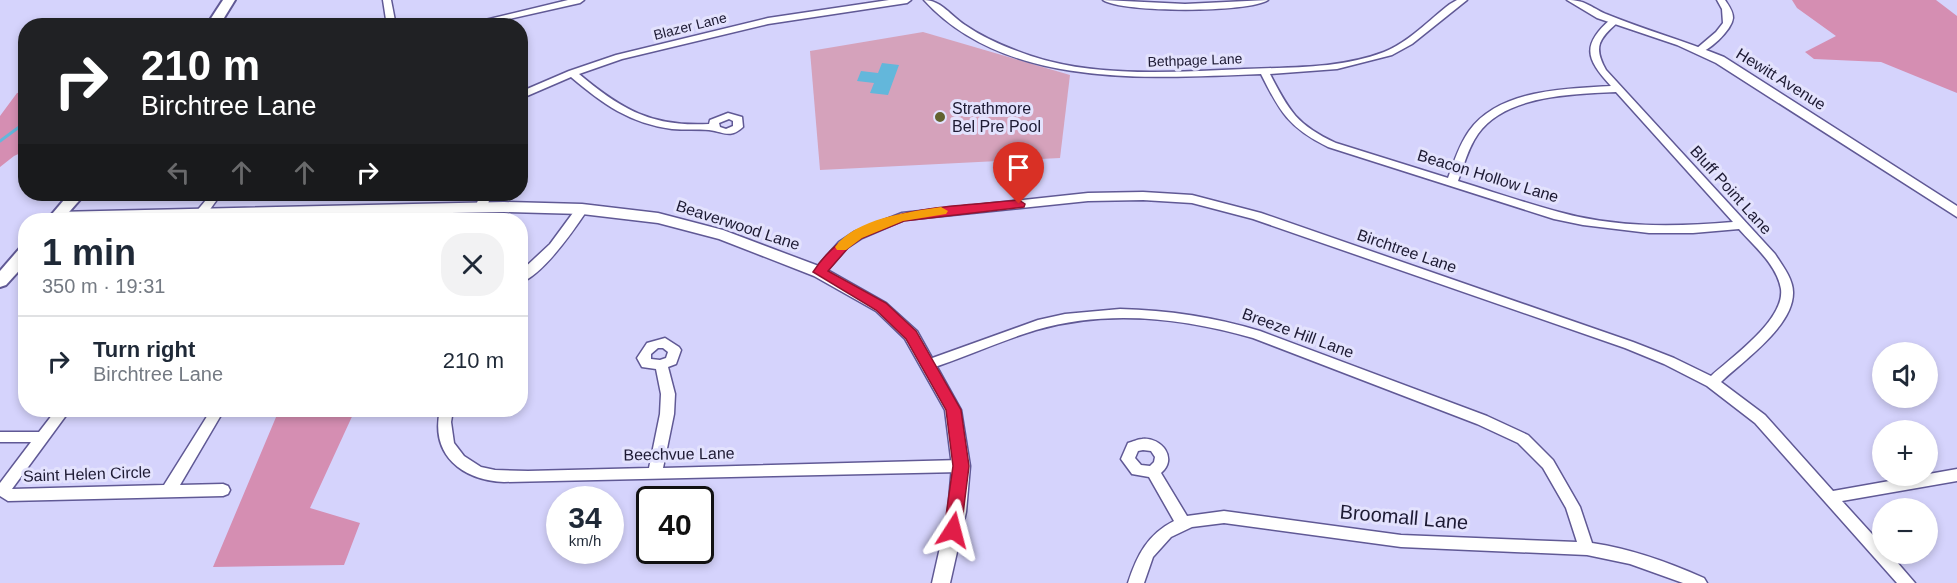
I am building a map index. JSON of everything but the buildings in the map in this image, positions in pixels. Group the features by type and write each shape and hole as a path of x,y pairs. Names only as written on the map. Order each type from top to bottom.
{"main road":[{"path":"217,18 228,0"},
{"path":"60,213 71,201"},
{"path":"0,281 18,261"}],"street":[{"path":"387,0 390,18"},
{"path":"500,18 580,0"},
{"name":"Blazer Lane","path":"528,92 572,73 619,57 768,21 907,0"},
{"name":"Bethpage Lane","path":"928,0 944,16 970,34 1007,51 1048,64 1133,75 1332,67 1371,59 1391,52 1430,27 1463,0"},
{"path":"1107,0 1141,5 1174,6 1264,0"},
{"name":"Hewitt Avenue","path":"1573,0 1614,21 1699,51 1743,73 1957,212"},
{"path":"1699,51 1727,25 1730,18 1729,11 1721,0"},
{"name":"Bluff Point Lane","path":"1614,21 1597,35 1593,47 1594,59 1617,89 1771,257 1782,274 1788,293 1784,309 1774,325 1712,381"},
{"name":"Beacon Hollow Lane","path":"1264,71 1286,114 1308,134 1332,145 1558,216 1622,229 1685,230 1741,225"},
{"path":"572,73 606,102 629,114 672,126 713,127"},
{"path":"1452,182 1477,128 1509,106 1558,93 1617,89"},
{"name":"Birchtree Lane","path":"819,272 843,245 858,235 902,217 1088,197 1143,196 1192,200 1257,216 1629,345 1669,360 1712,381 1760,419 1907,583"},
{"path":"202,212 211,201"},
{"name":"Beaverwood Lane","path":"181,213 460,201"},
{"name":"Beaverwood Lane","path":"495,201 658,218 723,235 819,272 881,307 911,335 953,410 961,466 957,512 941,583"},
{"path":"528,272 548,256 569,231 582,209"},
{"name":"Breeze Hill Lane","path":"929,364 1058,320 1141,313 1217,322 1256,333 1472,416 1523,439 1548,464 1573,507 1587,549"},
{"path":"655,473 668,414 668,394 661,366"},
{"name":"Saint Helen Circle","path":"58,417 3,490 8,495 223,490"},
{"name":"Saint Helen Circle","path":"169,490 214,417"},
{"name":"Beechvue Lane","path":"444,417 444,440 452,453 471,469 489,475 528,477 961,466"},
{"path":"0,437 43,437"},
{"path":"1153,472 1184,522"},
{"path":"1831,497 1957,476"},
{"name":"Broomall Lane","path":"1136,583 1140,565 1156,539 1184,522 1200,517 1224,517 1401,542 1613,552 1656,564 1699,583"}],"shaded area":[{"path":"1792,0 1936,0 1957,16 1957,93 1881,62 1814,59 1805,52 1836,36 1797,8"},
{"name":"Strathmore Bel Pre Pool","path":"923,32 1070,75 1060,158 820,170 810,51"},
{"path":"17,93 18,154 0,167 0,116"},
{"path":"276,417 352,417 310,508 360,523 344,565 213,567"}],"water":[{"path":"882,63 899,65 888,95 870,93 874,83 857,81 861,71 878,73"}],"waterway":[{"path":"0,141 18,128"}],"slow traffic":[{"path":"842,247 858,235 876,226 902,217 941,211"}],"place":[{"name":"Strathmore Bel Pre Pool","path":"940,117"}],"route":[{"path":"953,530 961,466 953,410 911,335 881,307 819,272 843,245 858,235 902,217 1019,204"}]}
